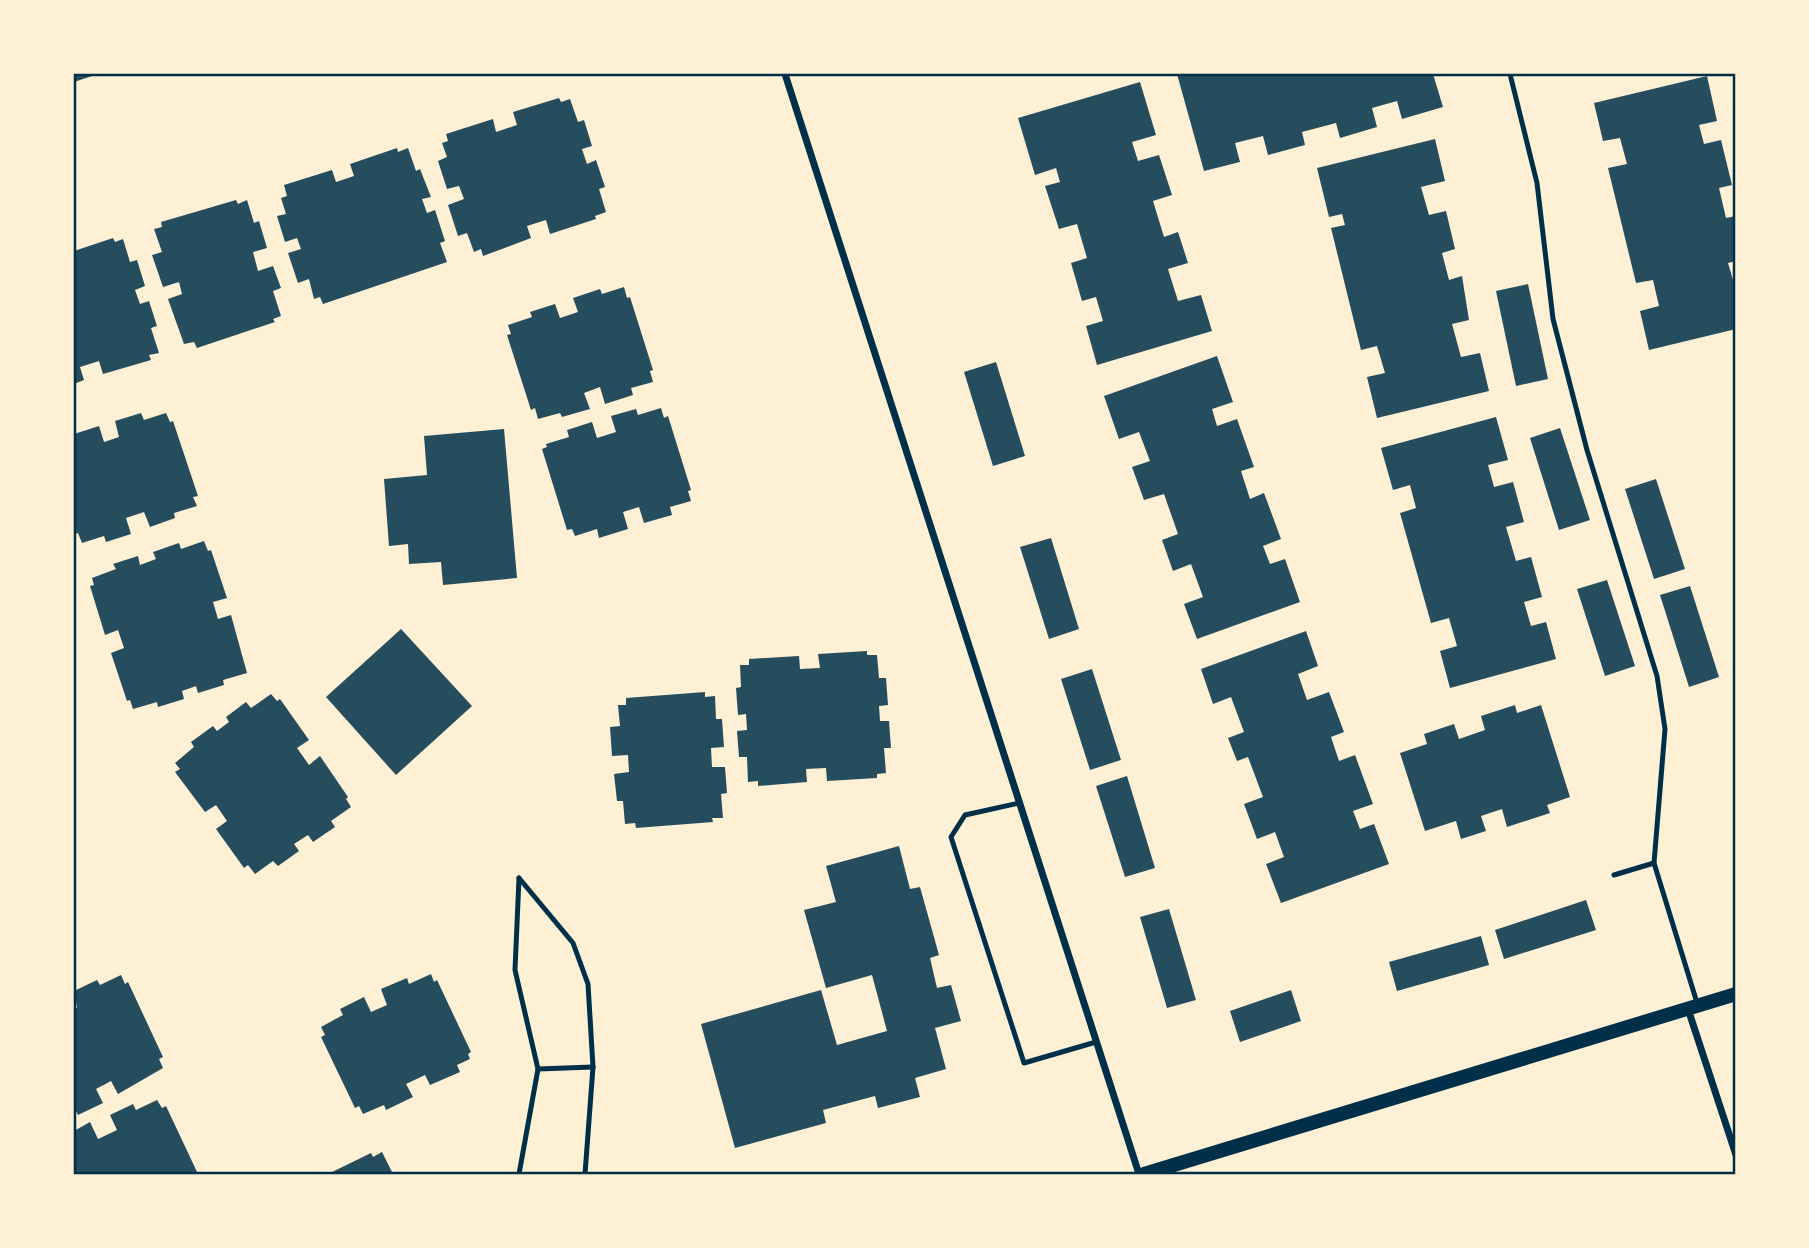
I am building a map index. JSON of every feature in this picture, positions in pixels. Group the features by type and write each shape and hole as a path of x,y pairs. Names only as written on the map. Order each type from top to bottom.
{"main road":[{"path":"1141,1174 1735,994"}],"street":[{"path":"785,74 1096,1042 1141,1174"},
{"path":"1693,1007 1735,1155"}],"lane":[{"path":"1510,74 1537,183 1553,319 1587,450 1657,676 1665,729 1654,863 1693,1007"},
{"path":"1019,803 965,816 951,837 1012,1028 1024,1063 1096,1042"},
{"path":"1614,875 1654,863"},
{"path":"519,1174 538,1069 515,970 519,878 573,943 588,984 593,1067 585,1174"},
{"path":"538,1069 593,1067"}],"building":[{"path":"74,74 98,74 74,82"},
{"path":"1177,74 1433,74 1443,107 1402,119 1397,101 1372,108 1377,127 1340,138 1336,123 1302,132 1305,145 1268,155 1263,136 1235,143 1240,162 1204,171"},
{"path":"1707,76 1717,121 1699,125 1704,144 1721,140 1732,185 1719,188 1726,218 1736,216 1736,261 1728,263 1736,290 1736,329 1649,350 1640,311 1659,306 1653,280 1636,283 1608,168 1627,164 1620,138 1603,141 1594,103"},
{"path":"1140,82 1156,135 1132,142 1138,161 1159,155 1172,195 1153,201 1164,237 1178,232 1188,263 1168,269 1178,301 1201,295 1212,331 1097,365 1086,326 1103,321 1096,297 1082,301 1071,263 1087,258 1077,224 1059,229 1045,186 1060,182 1056,168 1035,175 1018,118"},
{"path":"559,98 561,102 570,99 578,122 584,120 592,146 582,149 587,164 596,160 605,187 599,189 606,212 595,216 596,219 550,234 546,220 527,226 531,238 483,256 481,249 474,252 467,233 458,236 448,205 464,199 459,186 447,189 438,161 447,157 442,143 448,141 446,134 493,119 496,132 517,125 513,112"},
{"path":"1435,139 1445,181 1421,187 1429,215 1446,211 1455,249 1442,253 1449,280 1462,276 1469,320 1452,324 1461,357 1480,353 1489,391 1377,418 1367,377 1385,373 1377,346 1361,350 1331,228 1345,225 1342,214 1329,217 1317,168"},
{"path":"397,148 398,152 408,148 416,171 420,169 431,197 422,199 427,213 435,210 445,241 440,243 447,262 323,304 320,297 314,299 309,279 298,283 288,253 301,249 297,238 285,242 277,216 286,214 281,198 287,196 284,185 332,170 336,182 354,176 350,164"},
{"path":"236,200 238,204 247,200 254,223 259,221 267,248 253,252 258,271 273,266 281,288 273,291 281,316 273,319 275,322 197,348 194,342 184,344 168,299 182,294 179,282 163,287 152,255 162,252 154,229 162,227 161,222"},
{"path":"113,238 115,242 123,239 130,262 137,260 145,286 135,290 140,304 149,301 157,326 151,328 159,353 149,355 151,360 103,374 99,361 80,367 84,380 74,384 74,251"},
{"path":"1528,284 1548,379 1516,386 1496,291"},
{"path":"624,287 627,298 630,297 653,370 650,371 653,382 631,388 633,395 605,404 600,387 584,393 590,409 562,417 560,413 538,419 535,408 531,410 507,335 511,334 508,325 532,317 530,312 555,304 560,318 578,312 573,298 600,289 602,294"},
{"path":"1217,356 1233,402 1212,409 1217,426 1237,419 1254,467 1241,471 1250,499 1264,493 1281,539 1263,546 1270,564 1285,559 1300,602 1197,639 1184,604 1203,597 1191,564 1173,571 1162,540 1178,534 1164,494 1144,500 1132,467 1150,461 1139,432 1119,439 1104,396"},
{"path":"996,362 1025,456 993,466 964,372"},
{"path":"661,408 664,418 668,416 691,490 688,491 691,501 670,507 672,515 644,523 639,507 623,512 628,529 599,538 597,529 575,536 572,529 567,530 542,449 547,447 546,444 569,437 567,430 592,422 597,438 616,432 611,416 636,409 638,415"},
{"path":"141,413 144,420 166,413 170,422 173,421 198,496 193,497 197,506 174,513 175,518 150,527 144,512 126,518 131,534 106,542 104,536 82,543 78,533 74,534 74,434 99,426 104,442 119,437 115,421"},
{"path":"1496,417 1508,460 1488,465 1494,487 1513,482 1524,522 1506,527 1516,561 1531,557 1542,597 1524,602 1531,626 1546,622 1556,659 1450,688 1440,651 1457,646 1449,618 1431,623 1400,513 1416,508 1410,485 1393,490 1381,448"},
{"path":"1560,428 1590,520 1559,530 1530,438"},
{"path":"504,429 517,578 443,585 441,562 409,564 408,544 389,546 384,479 427,475 424,436"},
{"path":"1656,479 1685,569 1654,579 1625,489"},
{"path":"1051,538 1079,629 1049,639 1020,547"},
{"path":"204,541 208,551 211,550 227,598 213,602 218,619 231,615 247,673 223,680 224,685 198,693 196,686 182,691 184,699 158,707 157,702 133,709 130,700 127,701 111,653 124,648 118,630 105,635 90,586 94,585 92,578 116,569 113,564 138,556 140,565 156,559 153,552 179,543 181,549"},
{"path":"1607,580 1635,666 1605,676 1577,589"},
{"path":"1690,586 1719,677 1689,687 1660,595"},
{"path":"401,629 472,706 396,775 326,697"},
{"path":"1306,631 1318,666 1298,674 1307,700 1329,692 1344,732 1331,737 1339,761 1355,755 1373,804 1353,811 1360,829 1374,824 1389,864 1281,903 1266,864 1284,857 1275,832 1257,839 1244,804 1263,797 1248,757 1237,761 1228,738 1244,732 1231,697 1213,704 1201,669"},
{"path":"867,651 867,655 877,655 879,678 886,678 888,705 879,706 880,721 889,721 891,748 884,748 886,773 877,774 877,778 827,781 826,768 806,769 807,782 758,786 758,781 748,782 747,757 739,757 737,731 747,730 746,714 738,715 736,688 741,687 740,665 749,665 749,659 799,656 800,669 820,668 818,654"},
{"path":"1092,669 1121,760 1090,770 1061,679"},
{"path":"705,692 705,697 715,696 716,719 722,719 724,747 711,748 712,767 725,767 727,793 721,794 723,818 712,818 713,822 636,828 635,823 625,824 623,801 617,801 614,774 629,772 628,755 612,756 610,727 620,726 618,705 626,705 626,698"},
{"path":"271,694 277,701 280,699 309,740 297,748 309,765 320,756 348,797 346,799 351,807 331,821 335,827 313,842 308,835 294,844 299,851 278,866 273,861 255,874 248,865 244,868 216,829 227,821 216,805 205,812 175,772 180,769 175,763 194,747 191,742 213,726 217,731 229,722 226,717 246,702 251,708"},
{"path":"1515,705 1517,713 1541,705 1570,797 1547,805 1550,813 1507,827 1502,809 1481,816 1486,831 1461,839 1456,821 1425,831 1400,753 1427,744 1424,734 1454,724 1459,739 1485,730 1481,716"},
{"path":"1127,776 1155,868 1125,877 1096,786"},
{"path":"899,846 910,889 920,887 939,955 930,958 937,988 951,985 961,1021 935,1028 946,1069 915,1078 920,1097 878,1108 875,1096 823,1110 826,1123 735,1148 701,1024 821,990 837,1045 887,1031 872,975 826,988 804,910 836,902 826,866"},
{"path":"1586,900 1596,930 1504,959 1495,930"},
{"path":"1169,909 1196,1000 1167,1008 1140,917"},
{"path":"1481,936 1489,965 1397,991 1389,962"},
{"path":"431,974 434,982 437,980 471,1052 468,1054 470,1059 457,1065 460,1072 430,1085 425,1075 406,1084 413,1097 386,1110 384,1105 363,1114 359,1106 355,1108 321,1037 325,1035 321,1027 343,1015 340,1009 364,997 371,1012 387,1005 381,989 407,978 409,984"},
{"path":"121,975 125,984 128,982 163,1057 159,1059 163,1068 118,1094 111,1081 96,1089 103,1103 78,1115 74,1107 74,1009 77,1008 74,991 97,980 100,985"},
{"path":"1291,990 1301,1021 1240,1042 1230,1011"},
{"path":"157,1100 162,1108 166,1106 198,1174 74,1174 74,1131 90,1122 98,1139 117,1130 110,1115 133,1104 136,1110"},
{"path":"382,1152 393,1174 328,1174 371,1153 373,1157"}]}
